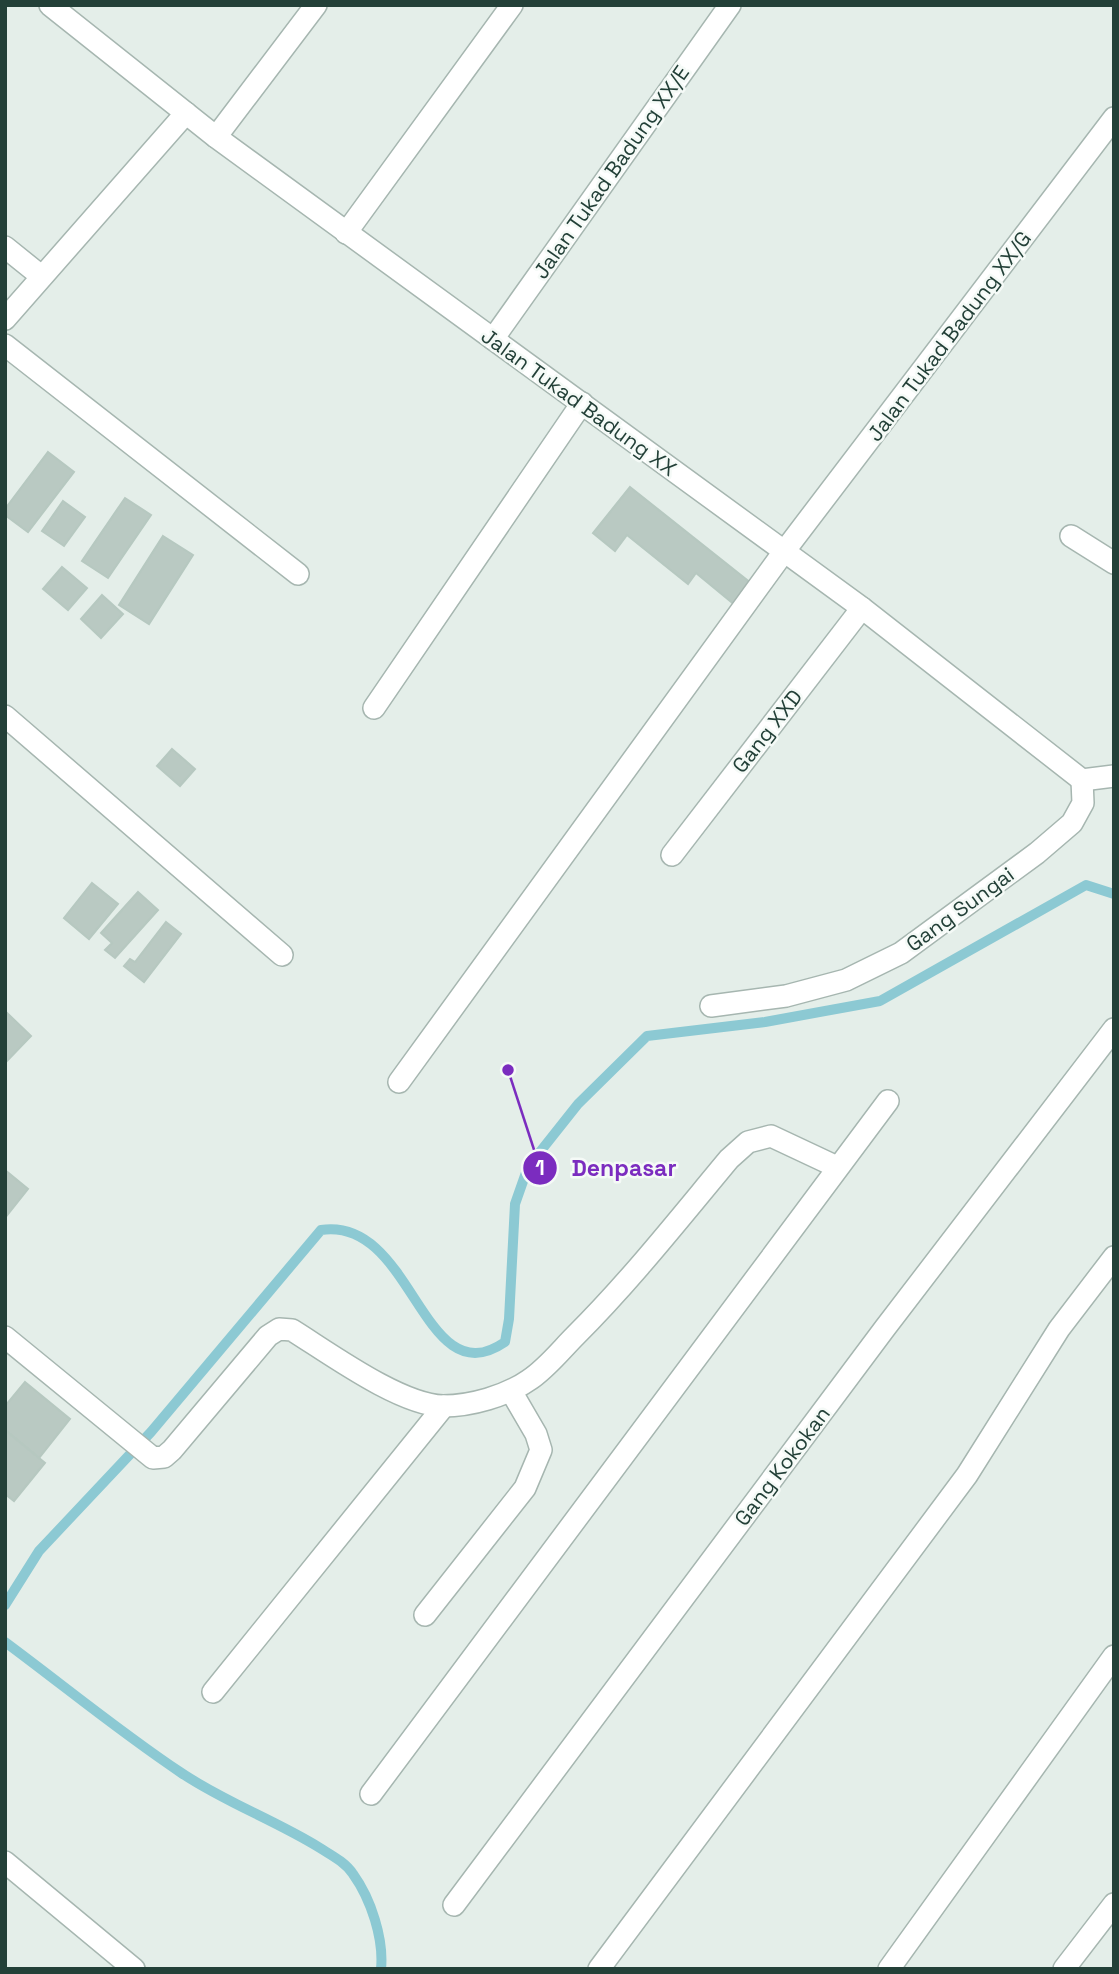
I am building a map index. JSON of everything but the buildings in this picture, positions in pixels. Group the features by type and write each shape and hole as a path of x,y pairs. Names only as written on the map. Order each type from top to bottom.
{"street":[{"path":"216,137 316,5"},
{"path":"346,233 512,5"},
{"name":"Jalan Tukad Badung XX/E","path":"493,339 730,5"},
{"name":"Jalan Tukad Badung XX","path":"54,7 216,137 783,553 862,608 1082,780"},
{"path":"5,319 186,113"},
{"name":"Jalan Tukad Badung XX/G","path":"399,1082 783,553 1114,118"},
{"path":"5,247 41,276"},
{"path":"5,345 298,574"},
{"path":"374,708 582,403"},
{"path":"1071,536 1114,563"},
{"name":"Gang XXD","path":"672,855 862,608"},
{"path":"5,716 282,955"},
{"path":"1082,780 1114,776"},
{"name":"Gang Sungai","path":"711,1006 786,996 846,980 901,953 1037,853 1072,823 1083,803 1082,780"},
{"name":"Gang Kokokan","path":"454,1905 885,1328 1114,1029"},
{"path":"371,1794 888,1101"},
{"path":"5,1337 153,1458 164,1457 172,1450 268,1336 279,1329 292,1330 376,1382 423,1402 443,1406 485,1399 511,1391 532,1379 627,1282 729,1159 748,1142 771,1136 837,1167"},
{"path":"599,1969 959,1486 1059,1329 1114,1257"},
{"path":"425,1615 525,1488 541,1450 536,1434 511,1391"},
{"path":"213,1692 443,1406"},
{"path":"890,1969 1114,1656"},
{"path":"5,1862 134,1969"},
{"path":"1064,1969 1114,1904"}],"waterway":[{"path":"5,1605 39,1551 151,1432 321,1230 352,1233 377,1250 398,1274 435,1328 454,1347 477,1353 505,1342 509,1319 515,1204 528,1167 578,1104 647,1036 765,1022 880,1001 1086,885 1114,894"},
{"path":"5,1642 180,1772 214,1793 303,1838 346,1866 371,1907 378,1932 381,1969"}],"place":[{"name":"Denpasar","path":"508,1070"}]}
